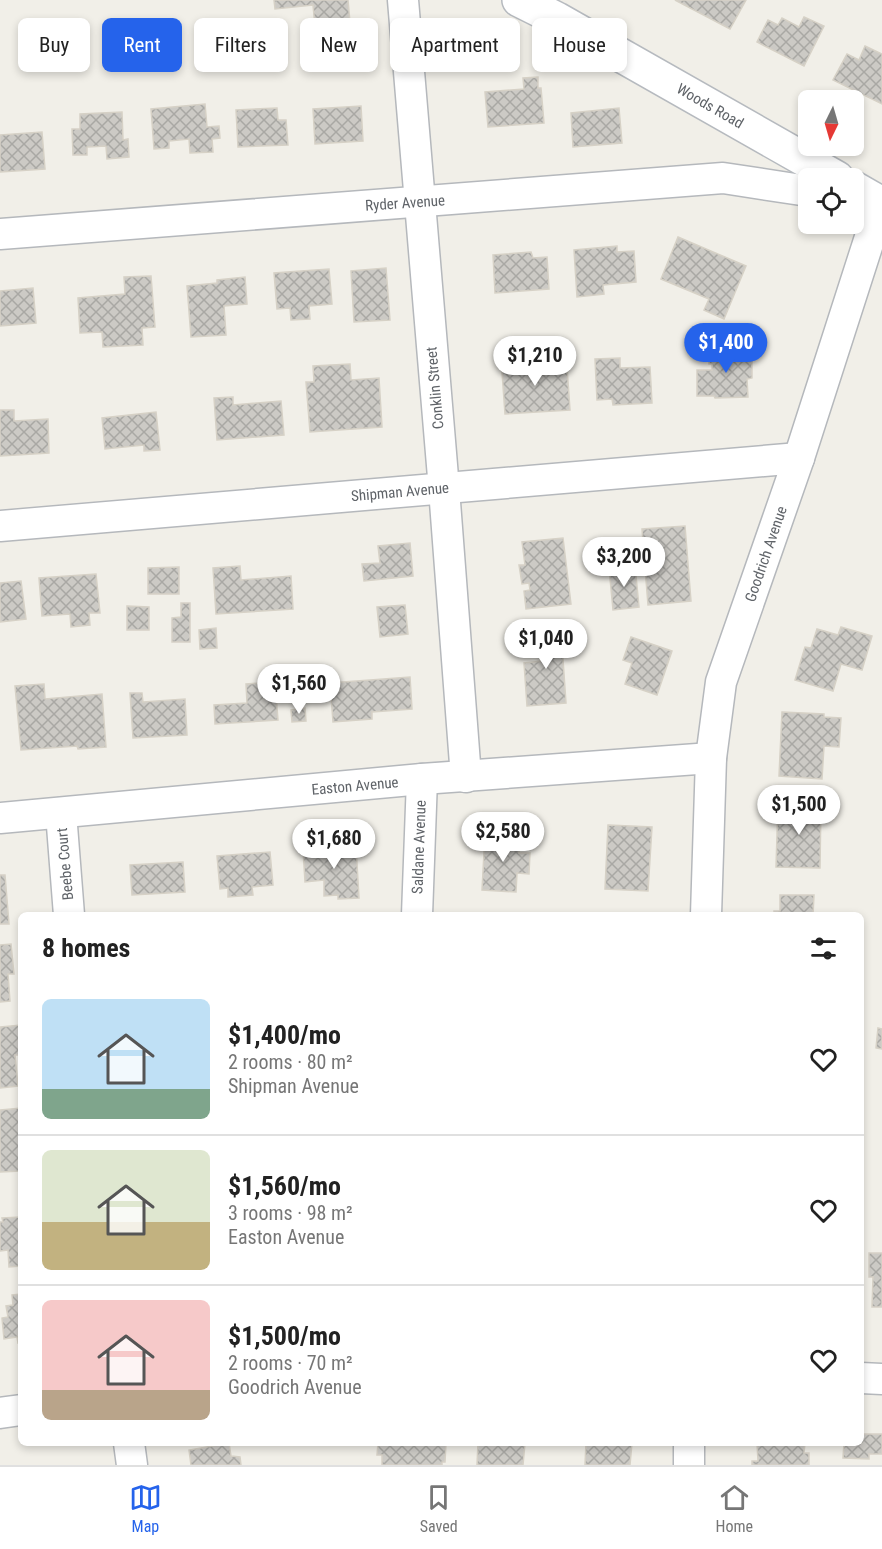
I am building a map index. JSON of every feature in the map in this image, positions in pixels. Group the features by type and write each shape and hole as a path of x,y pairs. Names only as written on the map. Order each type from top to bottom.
{"street":[{"name":"Conklin Street","path":"403,0 466,777"},
{"name":"Woods Road","path":"519,0 557,19 819,168"},
{"name":"Ryder Avenue","path":"0,234 723,177 798,189"},
{"name":"Goodrich Avenue","path":"706,912 711,758 721,682 799,458 867,198"},
{"name":"Shipman Avenue","path":"0,526 799,458"},
{"name":"Easton Avenue","path":"0,818 422,779 711,758"},
{"name":"Saldane Avenue","path":"417,912 422,779"},
{"name":"Beebe Court","path":"61,813 69,912"},
{"path":"864,1378 882,1379"},
{"path":"0,1413 18,1410"},
{"path":"129,1446 132,1465"},
{"path":"689,1465 690,1446"}],"building":[{"path":"274,0 348,0 350,18 314,18 313,5 275,9"},
{"path":"675,0 746,0 730,29"},
{"path":"804,17 824,26 804,66 757,42 768,20 778,25 782,18 799,27"},
{"path":"865,46 882,54 882,104 864,95 864,90 853,90 833,80 847,54 859,60"},
{"path":"538,77 544,123 488,127 485,92 524,89 523,78"},
{"path":"205,104 207,127 219,126 220,138 212,139 213,152 190,153 189,139 169,141 169,148 154,149 151,109"},
{"path":"361,106 363,141 315,144 313,109"},
{"path":"277,108 278,120 286,120 288,145 238,147 236,110"},
{"path":"619,108 622,143 573,147 571,113"},
{"path":"122,112 123,140 128,139 129,157 107,159 106,146 87,147 87,155 73,155 72,129 80,129 80,114"},
{"path":"42,132 45,169 0,172 0,135"},
{"path":"678,237 746,266 724,319 704,310 709,299 661,279"},
{"path":"617,246 617,252 634,251 636,282 603,285 604,294 577,297 574,250"},
{"path":"531,252 533,258 547,257 549,289 495,293 493,255"},
{"path":"386,268 390,320 354,322 351,271"},
{"path":"329,269 332,304 309,306 310,319 291,320 290,308 277,309 274,273"},
{"path":"151,276 155,327 142,328 143,345 103,347 102,332 80,333 78,298 125,294 124,277"},
{"path":"245,277 247,304 224,306 226,335 191,337 187,286"},
{"path":"33,288 36,323 0,326 0,291"},
{"path":"752,349 752,378 747,379 748,397 697,396 697,370 712,370 712,364 709,364 709,350"},
{"path":"548,358 549,368 567,367 570,410 505,414 502,372 508,372 507,360"},
{"path":"620,358 620,368 650,367 652,403 613,405 612,399 597,400 595,359"},
{"path":"350,364 351,380 379,378 382,427 310,432 306,382 314,382 313,366"},
{"path":"233,397 233,405 281,401 284,435 217,440 214,398"},
{"path":"0,410 14,410 14,421 48,419 49,453 0,456"},
{"path":"156,412 160,450 144,451 144,445 105,449 102,418"},
{"path":"685,526 691,601 648,605 642,529"},
{"path":"563,538 571,604 526,609 524,591 530,590 529,583 522,584 519,565 525,565 522,542"},
{"path":"410,543 413,576 364,581 362,564 380,563 378,546"},
{"path":"635,565 639,607 613,610 609,568"},
{"path":"240,566 241,580 291,576 293,609 216,614 213,568"},
{"path":"179,567 179,594 148,594 148,568"},
{"path":"96,574 100,613 89,613 90,625 71,627 70,614 42,616 39,578"},
{"path":"21,581 26,619 0,622 0,583"},
{"path":"181,603 190,603 190,642 172,642 172,618 181,617"},
{"path":"405,605 408,634 380,637 377,607"},
{"path":"127,606 149,607 149,630 127,630"},
{"path":"841,627 872,636 862,670 841,664 833,691 795,680 805,647 811,648 817,629 838,635"},
{"path":"216,628 217,648 200,649 199,630"},
{"path":"561,630 566,703 527,706 524,663 543,661 543,651 531,652 530,632"},
{"path":"631,637 672,651 657,695 625,684 632,663 623,660"},
{"path":"410,677 412,709 372,712 372,719 333,722 330,683"},
{"path":"275,682 278,720 215,724 214,705 247,703 246,684"},
{"path":"44,684 45,699 102,694 106,747 78,749 77,746 21,750 15,686"},
{"path":"130,693 142,693 143,702 185,699 187,735 133,738"},
{"path":"305,708 306,721 292,722 291,710"},
{"path":"782,712 824,714 824,717 841,718 839,747 824,746 822,779 779,776"},
{"path":"778,803 821,804 820,868 776,867"},
{"path":"608,825 652,827 648,891 605,889"},
{"path":"485,834 520,836 519,853 530,853 529,874 517,873 516,892 482,890"},
{"path":"356,846 359,898 338,899 338,895 324,896 324,880 305,882 303,849"},
{"path":"270,852 273,885 252,887 253,895 228,897 228,888 220,889 217,856"},
{"path":"183,862 185,892 132,895 130,865"},
{"path":"0,875 5,875 9,924 0,924"},
{"path":"780,895 814,895 813,912 774,912 780,911"},
{"path":"11,944 14,974 8,974 10,1001 0,1002 0,945"},
{"path":"18,1025 18,1055 15,1055 18,1086 0,1088 0,1027"},
{"path":"878,1028 882,1029 882,1049 876,1048"},
{"path":"18,1108 18,1171 0,1172 0,1110"},
{"path":"18,1217 18,1266 9,1267 8,1250 0,1251 2,1218"},
{"path":"869,1253 882,1253 882,1307 872,1307 873,1277 869,1277"},
{"path":"18,1294 18,1343 17,1337 4,1339 2,1318 8,1317 6,1306 13,1305 12,1295"},
{"path":"864,1434 882,1434 882,1454 869,1454 869,1459 843,1458 844,1446 864,1446"},
{"path":"229,1446 231,1456 240,1457 241,1465 191,1465 189,1450"},
{"path":"378,1446 446,1446 445,1462 442,1462 442,1465 382,1465 382,1455 377,1455"},
{"path":"478,1446 525,1446 523,1465 477,1465"},
{"path":"586,1446 632,1446 630,1465 585,1465"},
{"path":"757,1446 805,1446 804,1453 809,1453 809,1465 752,1465 752,1461 758,1461"}]}
